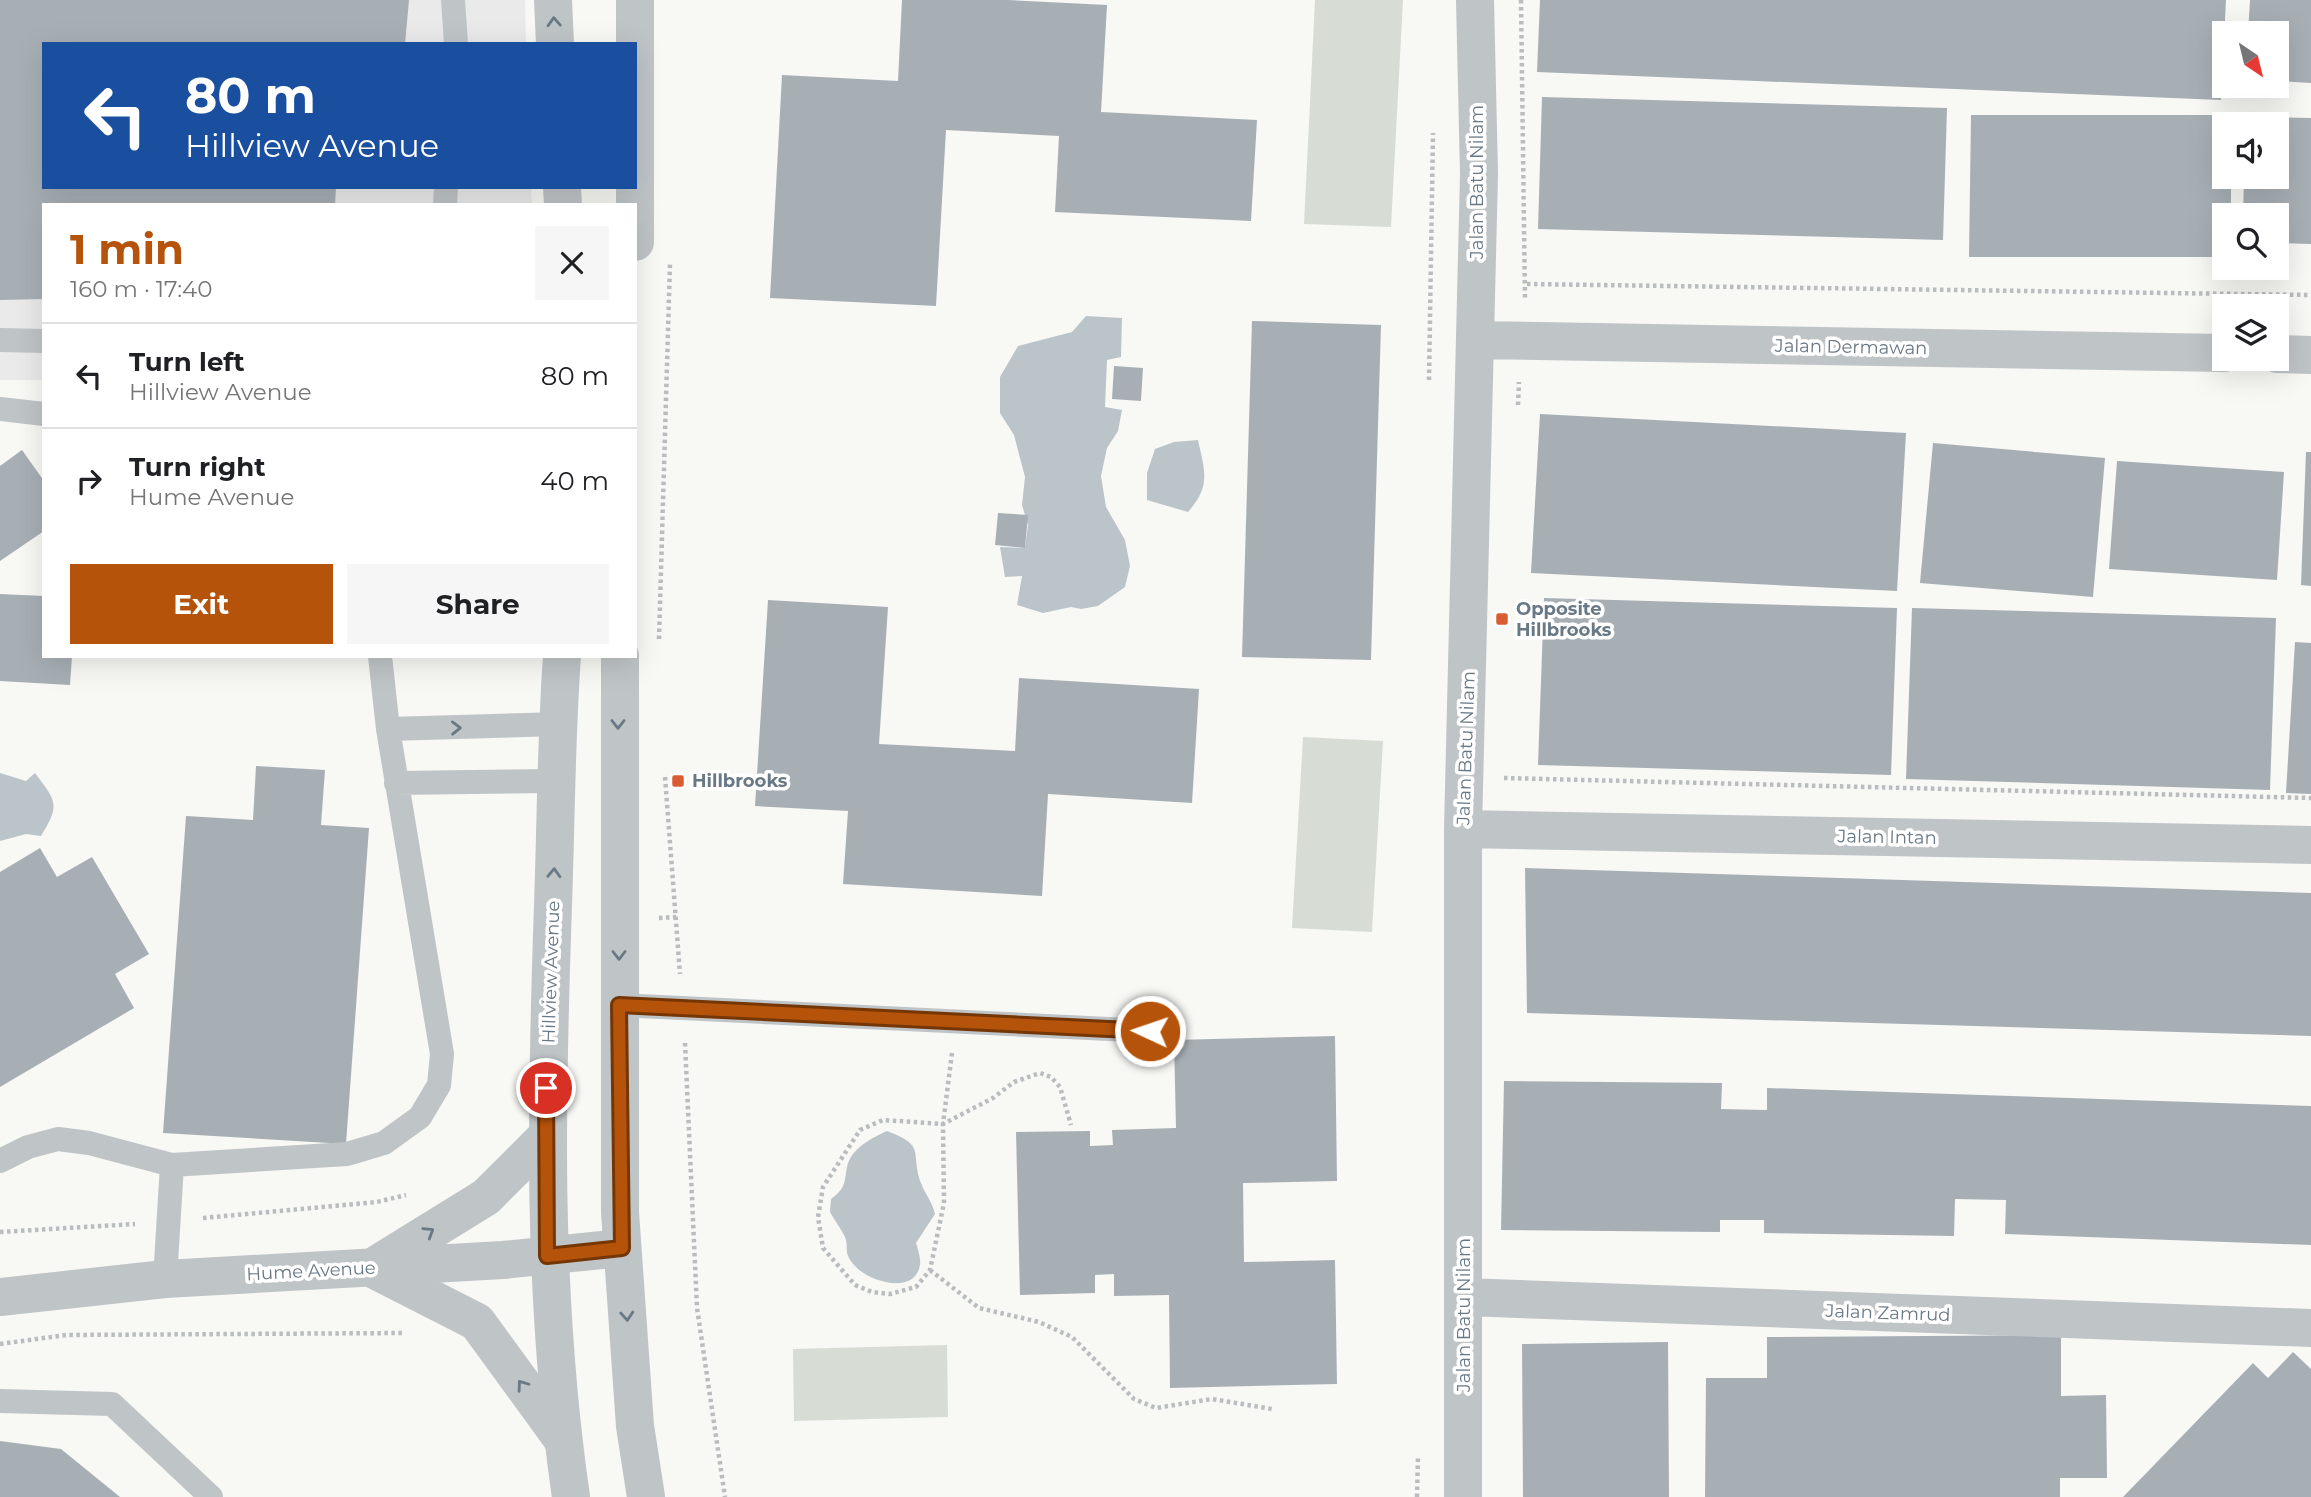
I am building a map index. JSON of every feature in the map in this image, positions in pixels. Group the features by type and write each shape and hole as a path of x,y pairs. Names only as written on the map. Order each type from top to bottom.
{"street":[{"path":"553,0 555,42"},
{"path":"635,0 635,42"},
{"name":"Jalan Batu Nilam","path":"1463,1497 1463,829 1479,174 1475,0"},
{"name":"Jalan Dermawan","path":"1477,340 2212,353"},
{"path":"2289,354 2311,355"},
{"name":"Hillview Avenue","path":"562,658 546,1137 547,1256 563,1440 571,1497"},
{"path":"620,658 619,1005 622,1248 635,1426 646,1497"},
{"name":"Jalan Intan","path":"1463,829 2311,845"},
{"path":"371,1268 486,1197 546,1137"},
{"name":"Hume Avenue","path":"0,1297 165,1279 371,1268 622,1248"},
{"path":"371,1268 477,1322 563,1440"},
{"name":"Jalan Zamrud","path":"1465,1297 2311,1328"}],"lane":[{"path":"453,0 456,42"},
{"path":"0,340 42,341"},
{"path":"0,409 42,414"},
{"path":"0,1161 28,1147 58,1139 89,1143 172,1165 347,1154 384,1143 420,1117 439,1085 442,1054 387,729 380,658"},
{"path":"387,729 560,724"},
{"path":"396,783 558,781"},
{"path":"619,1005 1150,1031"},
{"path":"165,1279 172,1165"},
{"path":"0,1401 112,1404 211,1497"}],"path":[{"path":"659,641 670,261"},
{"path":"1527,284 2311,295"},
{"path":"664,766 683,1010 697,1308 724,1497"},
{"path":"1499,778 2311,798"},
{"path":"953,1021 952,1070 943,1124 944,1203 930,1270 916,1287 890,1294 872,1292 855,1284 823,1248 818,1217 823,1187 860,1130 883,1120 943,1124 993,1098 1014,1082 1041,1073 1051,1077 1060,1087 1071,1125"},
{"path":"0,1232 169,1222 377,1202 410,1194"},
{"path":"930,1270 979,1308 1039,1322 1072,1337 1134,1399 1156,1408 1212,1399 1272,1409"},
{"path":"0,1344 66,1335 412,1333"}],"shaded area":[{"path":"0,0 525,0 526,42 42,42 42,189 531,189 532,203 42,203 42,380 0,380"},
{"path":"1315,0 1403,0 1391,227 1304,224"},
{"path":"1086,316 1122,318 1121,357 1107,360 1105,407 1122,410 1118,431 1107,448 1101,476 1106,507 1125,540 1130,566 1125,587 1098,606 1081,609 1071,607 1043,613 1017,605 1022,576 1005,577 1000,547 1025,548 1028,525 1022,505 1025,477 1014,435 1000,413 1000,377 1018,346 1072,332"},
{"path":"1198,440 1203,461 1203,486 1188,512 1147,500 1147,473 1155,449 1174,442"},
{"path":"1303,737 1383,741 1372,932 1292,928"},
{"path":"0,773 26,781 35,773 48,791 53,810 41,836 26,834 0,841"},
{"path":"887,1131 908,1141 915,1151 921,1183 935,1214 916,1243 920,1265 916,1274 902,1283 872,1278 857,1268 847,1254 846,1239 830,1212 831,1199 842,1188 853,1154"},
{"path":"947,1345 948,1417 794,1421 793,1349"}],"building":[{"path":"0,0 409,0 405,42 42,42 42,189 336,189 335,203 42,203 42,299 0,300"},
{"path":"902,0 1008,0 1107,5 1101,112 1257,120 1251,221 1055,212 1059,136 946,130 936,306 770,298 782,75 898,81"},
{"path":"1540,0 2226,0 2225,21 2212,21 2212,98 2221,100 1537,72"},
{"path":"2250,0 2311,0 2311,83 2289,82 2289,21 2249,21"},
{"path":"1542,97 1947,108 1943,240 1538,229"},
{"path":"1971,115 2212,115 2212,189 2231,189 2231,203 2212,203 2212,257 1969,257"},
{"path":"2289,118 2311,118 2311,244 2289,243 2289,203 2243,203 2244,189 2289,189"},
{"path":"1252,321 1381,325 1371,660 1242,657"},
{"path":"1114,366 1143,368 1141,401 1112,399"},
{"path":"1540,414 1906,433 1897,591 1531,573"},
{"path":"1933,443 2105,458 2093,597 1920,583"},
{"path":"22,450 42,478 42,532 0,561 0,466"},
{"path":"2306,452 2311,452 2311,586 2301,585"},
{"path":"2117,461 2284,472 2277,580 2109,569"},
{"path":"998,513 1028,515 1025,548 995,545"},
{"path":"0,594 42,596 42,658 72,658 70,685 0,681"},
{"path":"1544,598 1897,608 1891,775 1538,765"},
{"path":"768,600 888,607 879,744 1015,751 1019,678 1199,689 1192,803 1048,794 1042,896 843,884 848,811 755,806"},
{"path":"1912,608 2276,618 2270,790 1906,779"},
{"path":"2295,642 2311,643 2311,794 2286,793"},
{"path":"256,766 325,770 321,825 369,828 346,1144 163,1133 186,816 253,820"},
{"path":"40,848 57,877 92,857 149,954 115,974 134,1008 0,1087 0,872"},
{"path":"1525,868 2311,893 2311,1036 1527,1013"},
{"path":"1335,1036 1337,1181 1243,1183 1244,1262 1335,1260 1337,1384 1170,1388 1169,1295 1114,1296 1114,1274 1095,1275 1095,1293 1020,1295 1016,1132 1090,1131 1090,1146 1113,1145 1112,1130 1176,1128 1174,1040"},
{"path":"1504,1081 1722,1083 1721,1109 1767,1110 1767,1088 2311,1106 2311,1245 2005,1234 2006,1200 1955,1199 1954,1236 1764,1233 1764,1220 1720,1220 1720,1232 1501,1230"},
{"path":"2061,1335 2061,1396 2106,1395 2107,1478 2060,1478 2060,1497 1705,1497 1706,1378 1767,1378 1767,1337"},
{"path":"1668,1342 1669,1497 1523,1497 1522,1344"},
{"path":"2293,1352 2311,1369 2311,1497 2123,1497 2253,1363 2268,1378"},
{"path":"0,1441 61,1449 120,1497 0,1497"}],"place":[{"name":"Opposite Hillbrooks","path":"1502,619"},
{"name":"Hillbrooks","path":"678,781"}],"route":[{"path":"546,1088 547,1256 622,1248 619,1005 1150,1031"}]}
